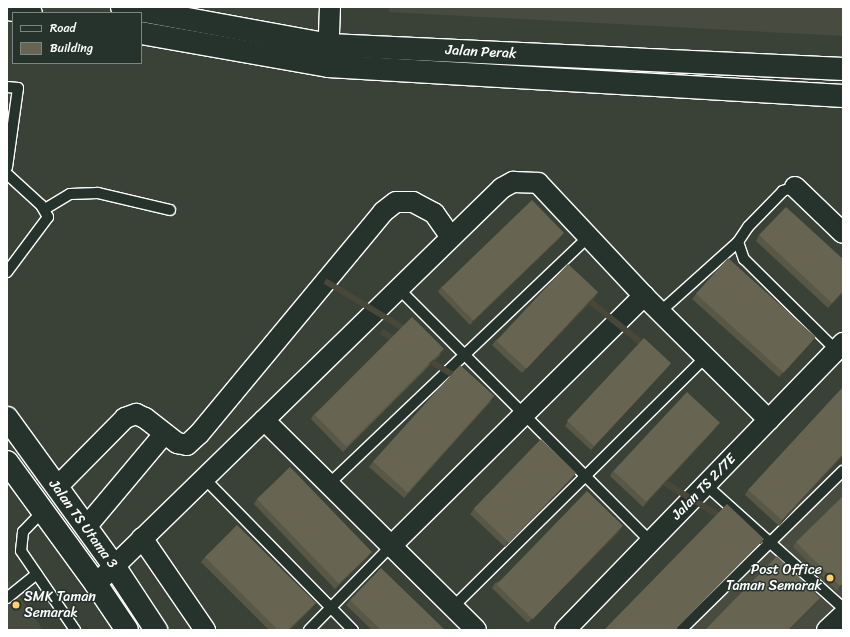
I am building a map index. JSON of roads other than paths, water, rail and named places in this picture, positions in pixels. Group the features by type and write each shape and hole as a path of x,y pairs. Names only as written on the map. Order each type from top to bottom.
{"main road":[{"name":"Jalan Perak","path":"122,7 328,56 843,69"},
{"path":"7,9 24,12"},
{"name":"Jalan Perak","path":"142,33 328,56 778,94 843,96"},
{"path":"778,94 843,112"},
{"name":"Jalan TS Utama 3","path":"7,418 114,566 156,630"},
{"name":"Jalan TS Utama 3","path":"7,462 96,584 127,630"}],"street":[{"path":"328,56 330,7"},
{"path":"96,584 451,237 502,188 513,182 538,183 644,296 769,420"},
{"path":"794,187 843,233"},
{"path":"57,487 124,418 136,414 145,418 177,443 187,445 199,434 330,274 383,212 396,202 413,202 434,213 451,237"},
{"path":"391,546 644,296"},
{"name":"Jalan TS 2/7E","path":"565,630 840,346"},
{"path":"264,420 476,630"},
{"path":"86,528 164,434"},
{"path":"142,538 205,630"},
{"path":"827,630 843,615"}],"lane":[{"path":"7,87 18,88 7,167"},
{"path":"7,174 45,209 48,217 7,272"},
{"path":"660,312 738,242 748,227 783,191 794,187"},
{"path":"45,209 70,194 98,193 170,210"},
{"path":"329,484 588,236"},
{"path":"738,242 744,259 840,346"},
{"path":"399,289 651,542"},
{"path":"453,607 706,357"},
{"path":"681,630 843,471"},
{"path":"204,478 353,630"},
{"path":"706,485 843,608"},
{"path":"43,511 23,532 21,551 75,630"},
{"path":"309,630 391,546"},
{"path":"7,598 37,574"}],"place":[{"name":"Post Office Taman Semarak","path":"830,578"},
{"name":"SMK Taman Semarak","path":"16,605"}]}
